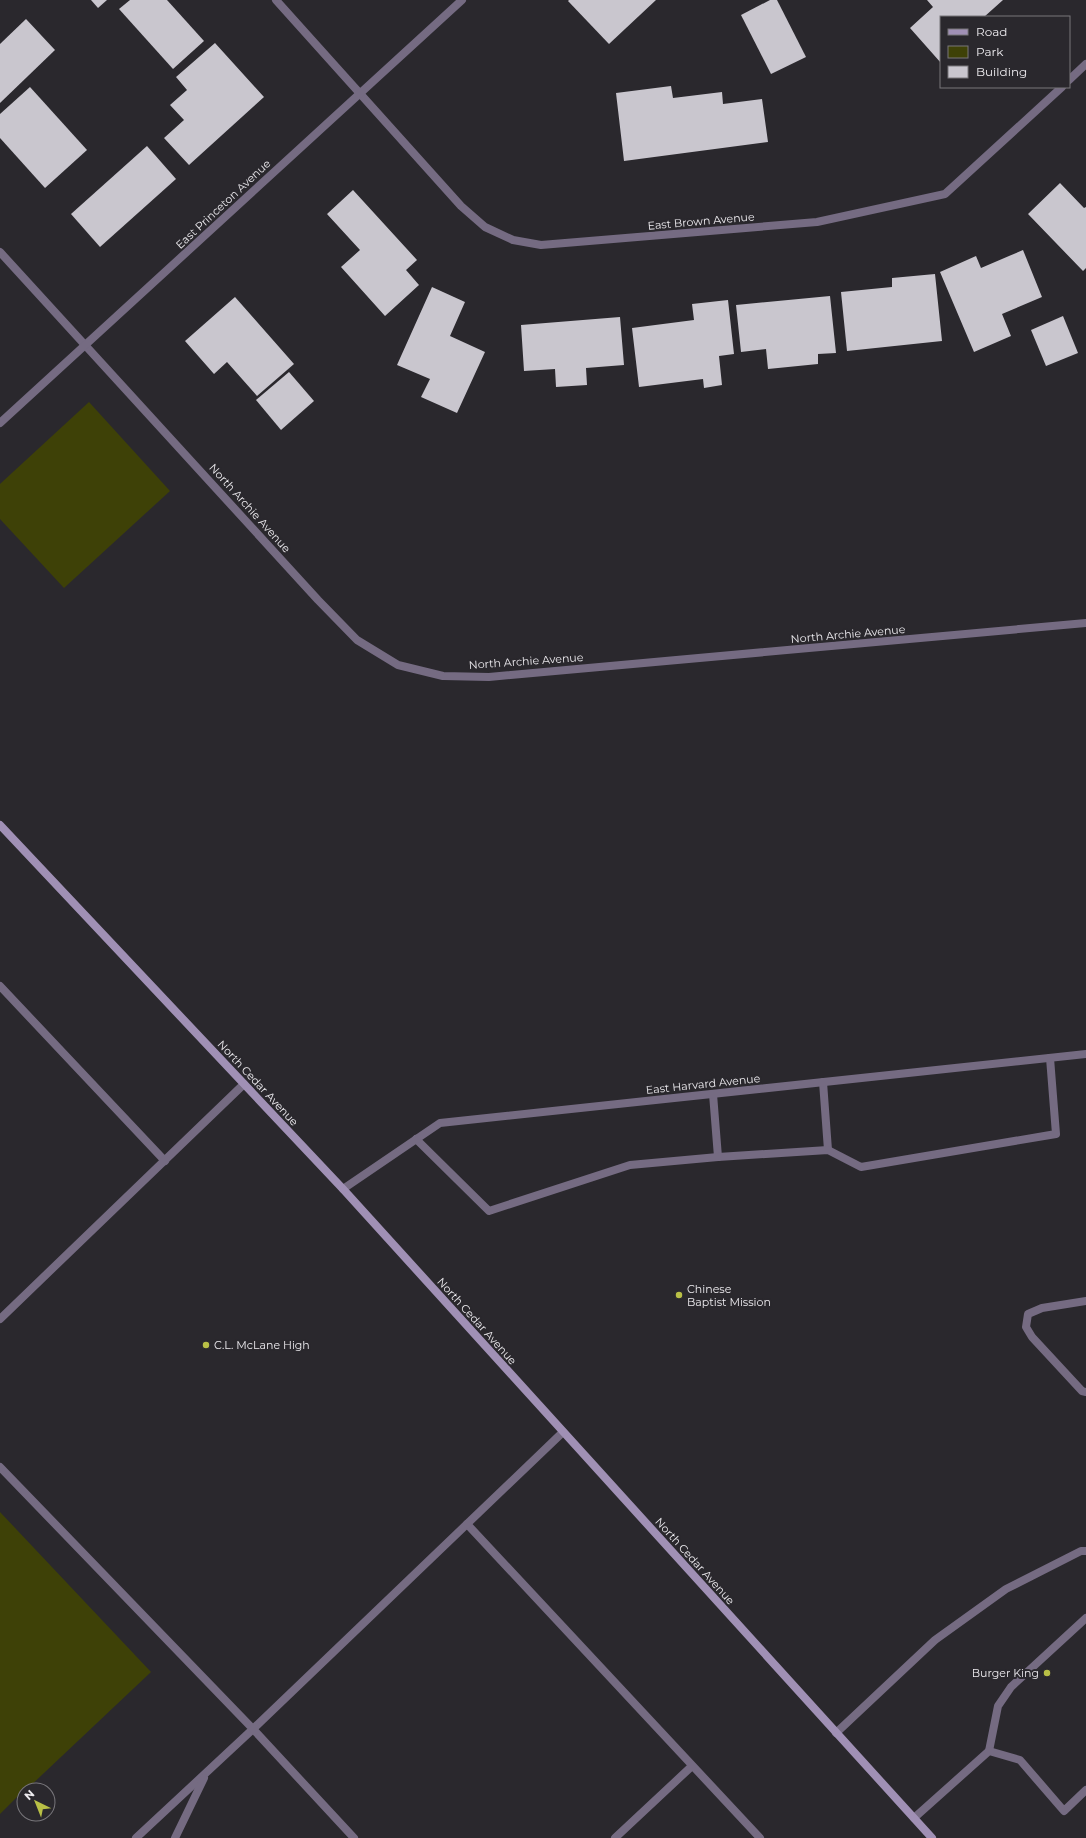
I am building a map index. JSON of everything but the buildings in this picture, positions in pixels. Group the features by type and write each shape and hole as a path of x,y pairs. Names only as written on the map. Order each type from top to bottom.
{"main road":[{"name":"North Cedar Avenue","path":"0,825 343,1189 932,1838"}],"street":[{"name":"East Brown Avenue","path":"276,0 461,206 485,227 513,240 541,245 817,222 945,194 1061,88"},
{"name":"East Princeton Avenue","path":"0,423 87,345 360,92 462,0"},
{"path":"1070,79 1086,64"},
{"name":"North Archie Avenue","path":"0,252 357,640 398,665 443,676 489,676 1086,624"},
{"path":"0,986 165,1161"},
{"name":"East Harvard Avenue","path":"343,1189 440,1123 1086,1054"},
{"path":"416,1139 489,1212 630,1165 718,1157 828,1150 861,1167 1056,1134 1050,1058"},
{"path":"823,1082 828,1150"},
{"path":"0,1319 244,1084"},
{"path":"713,1094 718,1157"},
{"path":"1086,1301 1042,1308 1028,1314 1026,1327 1032,1337 1082,1391 1086,1392"},
{"path":"136,1838 253,1729 563,1432"},
{"path":"0,1467 253,1729 354,1838"},
{"path":"467,1524 760,1838"},
{"path":"836,1733 935,1640 1006,1588 1081,1551 1086,1551"},
{"path":"914,1818 989,1751 998,1706 1011,1687 1086,1618"},
{"path":"989,1751 1020,1760 1064,1811 1086,1790"},
{"path":"615,1838 692,1766"},
{"path":"175,1838 207,1772"}],"green space":[{"path":"89,402 170,491 64,588 0,519 0,484"},
{"path":"0,1512 151,1672 34,1782 16,1782 16,1798 0,1814"}],"place":[{"name":"Chinese Baptist Mission","path":"679,1295"},
{"name":"C.L. McLane High","path":"206,1345"},
{"name":"Burger King","path":"1047,1673"}]}
